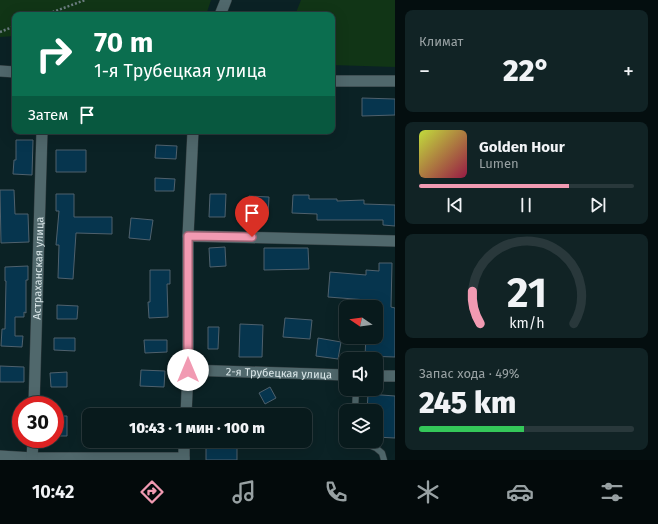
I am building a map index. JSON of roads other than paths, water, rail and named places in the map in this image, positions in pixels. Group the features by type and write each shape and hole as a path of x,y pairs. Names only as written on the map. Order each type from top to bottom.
{"street":[{"path":"221,12 226,0"},
{"path":"0,71 12,72"},
{"path":"335,81 395,81"},
{"name":"Астраханская улица","path":"34,396 42,134"},
{"path":"186,408 188,370 188,236 192,134"},
{"path":"188,236 395,241"},
{"name":"2-я Трубецкая улица","path":"188,370 339,375"},
{"path":"383,376 395,376"},
{"path":"32,459 33,448"},
{"path":"0,456 32,459 184,459 184,448"}],"lane":[{"path":"376,448 382,453 384,460"}]}
